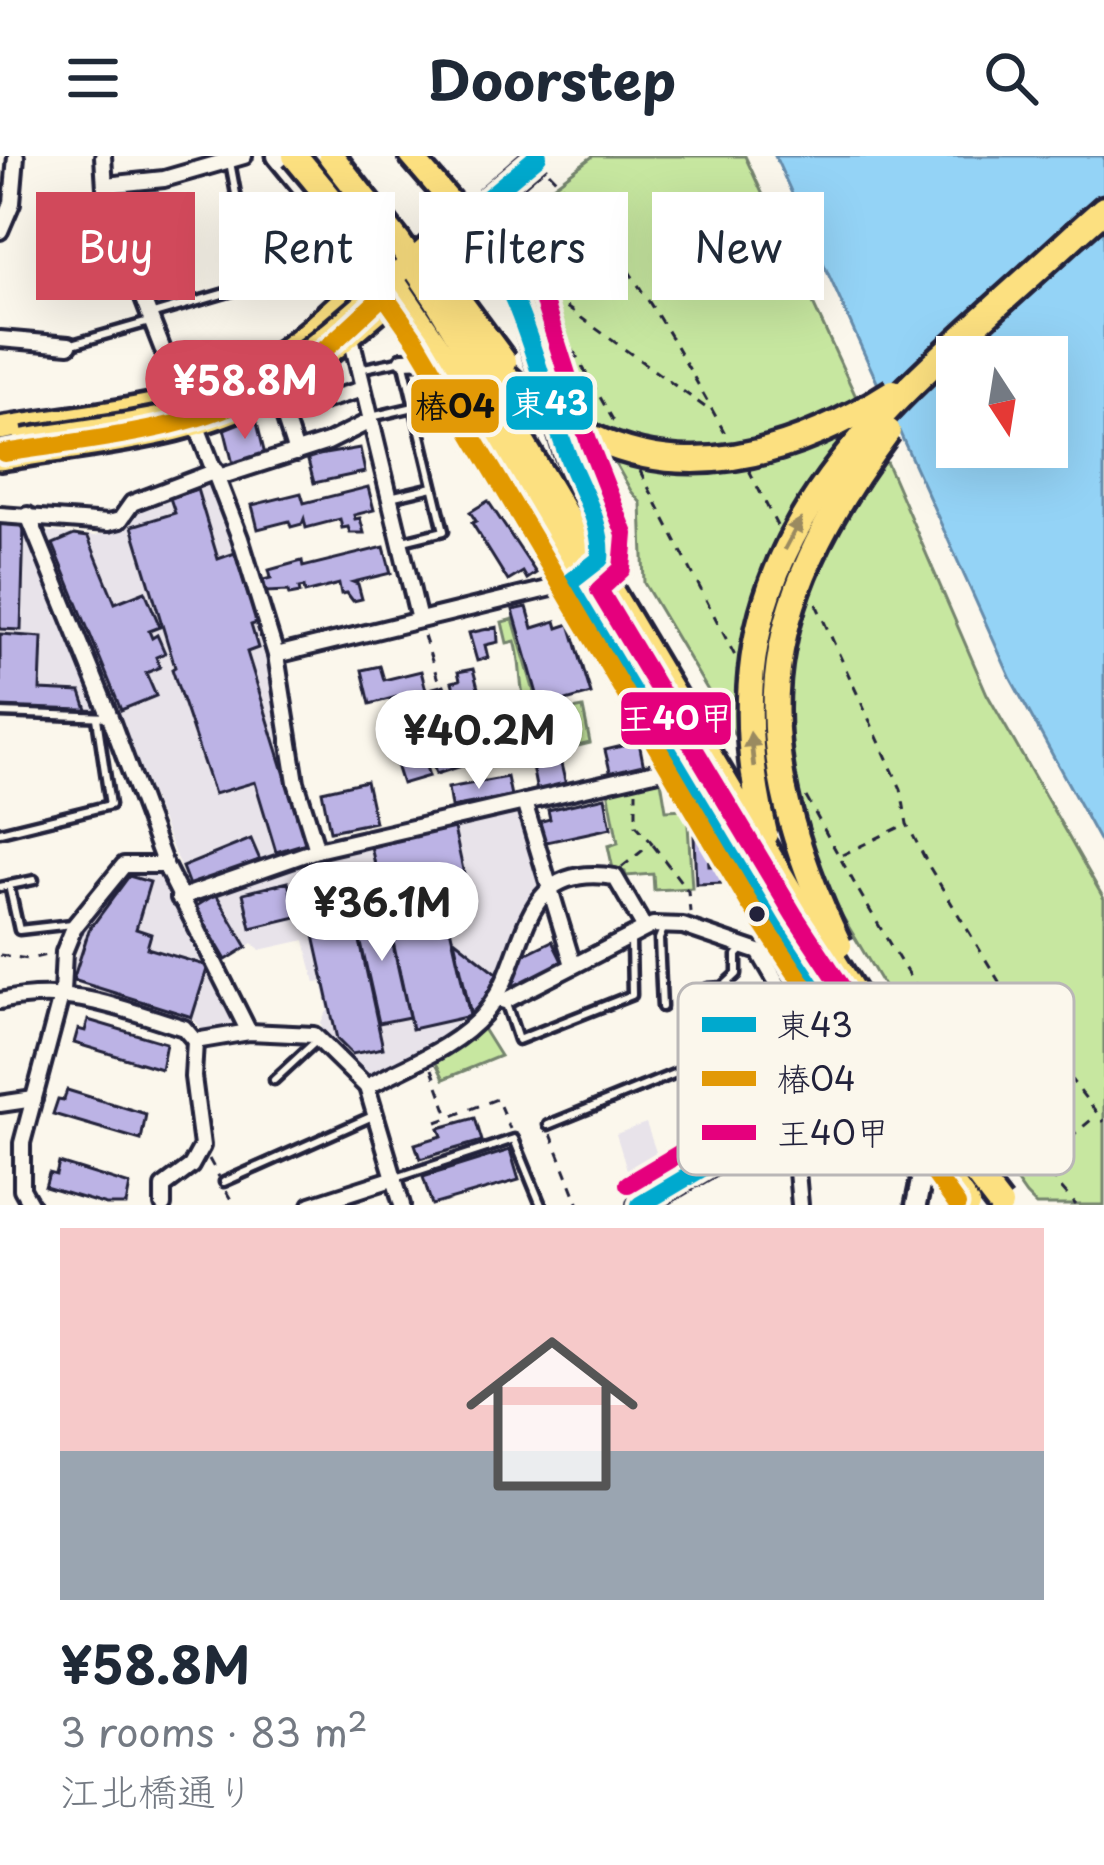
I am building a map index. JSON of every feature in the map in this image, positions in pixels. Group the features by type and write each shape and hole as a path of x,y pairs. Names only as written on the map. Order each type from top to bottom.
{"highway":[{"path":"295,156 366,242 460,380 821,983"},
{"path":"319,156 465,332 524,394 593,439 676,460 767,453 838,426 936,362 1079,237"},
{"path":"331,156 398,242 470,352 847,983"},
{"path":"353,156 475,325 530,388 595,432 676,453 748,450 834,419 926,358 1104,220"},
{"path":"860,983 830,926 788,816 775,725 783,630 802,572 826,522 889,430 1104,209"},
{"path":"831,983 803,933 770,852 757,793 749,728 753,644 778,563 822,487 914,384 1079,237"},
{"path":"943,1175 963,1205"},
{"path":"978,1175 1000,1205"}],"main road":[{"path":"277,156 311,192"},
{"path":"309,156 332,192"},
{"path":"411,156 443,192"},
{"path":"500,192 544,164"},
{"path":"0,444 166,417 241,393 287,365 419,254"},
{"path":"395,286 576,579 809,983"},
{"path":"0,459 196,424 255,402 310,368 400,293"},
{"path":"400,293 431,359 576,579"},
{"path":"0,429 182,399 242,376 297,340 341,300"},
{"path":"517,300 566,451 602,541 600,560 576,579"},
{"path":"682,758 826,983"},
{"path":"640,1205 691,1175"},
{"path":"916,1205 925,1175"},
{"path":"938,1175 963,1205"},
{"path":"964,1175 987,1205"}],"street":[{"path":"0,231 12,203 16,156"},
{"path":"104,156 106,204 182,399"},
{"path":"106,185 164,179 237,159"},
{"path":"350,333 418,620"},
{"path":"0,339 69,345"},
{"path":"297,340 310,368"},
{"path":"403,360 431,359"},
{"path":"296,453 283,413 363,389"},
{"path":"0,515 108,524 120,520 131,503 296,453 370,419"},
{"path":"196,424 276,655 296,782 316,850"},
{"path":"28,515 179,898 249,1032"},
{"path":"276,655 576,579"},
{"path":"179,898 316,850 634,777 682,758"},
{"path":"524,802 573,965"},
{"path":"31,1205 22,1190 22,1143 62,993 64,952 75,925 124,865 165,865"},
{"path":"548,887 592,874 615,877 644,927"},
{"path":"500,999 548,887"},
{"path":"367,1087 424,1058 500,999 644,927 691,929 745,946 759,952 778,983"},
{"path":"0,1000 62,993 184,1028 195,1041 193,1077 202,1146 191,1166 163,1187 163,1205"},
{"path":"195,1041 249,1032 314,1035 367,1087 402,1205"},
{"path":"0,1104 34,1099"},
{"path":"800,1175 800,1205"},
{"path":"311,1205 395,1178"}],"lane":[{"path":"69,345 254,285 237,159"},
{"path":"358,369 403,360 443,532 400,542"},
{"path":"370,419 414,407"},
{"path":"388,498 433,487"},
{"path":"0,712 104,717 110,805 0,832"},
{"path":"34,880 4,886 20,930 75,925"},
{"path":"662,1007 659,939 664,926"},
{"path":"500,999 518,1040 632,995 631,937"},
{"path":"727,983 737,974 737,955 745,946"},
{"path":"274,1080 318,1039"},
{"path":"548,1125 678,1072"},
{"path":"224,1182 378,1114"},
{"path":"395,1178 514,1139 541,1205"}],"path":[{"path":"544,164 625,264 728,437"},
{"path":"555,300 714,412"},
{"path":"747,466 780,532"},
{"path":"811,594 901,789 907,824 999,983"},
{"path":"418,620 438,680"},
{"path":"634,777 636,825 666,857 690,896 691,929"},
{"path":"841,856 907,824"},
{"path":"615,877 631,857 652,843"},
{"path":"0,955 29,959 64,952"},
{"path":"424,1058 434,1072 450,1118"},
{"path":"1074,1084 1104,1123"},
{"path":"436,1122 497,1100 514,1139"},
{"path":"1074,1134 1097,1115"},
{"path":"548,1125 579,1205"}],"shaded area":[{"path":"216,484 269,649 314,856 521,812 538,883 487,998 471,1017 427,1050 410,1053 366,1076 322,1029 328,1010 322,982 315,983 305,940 260,950 253,943 212,971 238,1023 205,1033 194,1020 69,981 84,929 122,879 131,874 183,874 119,715 0,708 0,521 22,521 27,530 95,536 130,526 139,509"},
{"path":"646,1123 665,1178 634,1192 616,1134"}],"green space":[{"path":"593,156 745,156 762,192 652,192 652,300 811,300 987,694 1104,899 1104,1205 1036,1205 1012,1175 1074,1175 1074,983 882,983 644,583 641,503 555,356 529,300 628,300 628,192 545,192"},
{"path":"513,619 541,716 583,708 590,743 510,762 500,725 426,747 422,731 496,711 494,700 523,694 515,641 507,643 502,622"},
{"path":"661,780 666,810 687,809 692,888 654,890 653,874 626,876 613,869 608,846 618,843 608,790"},
{"path":"480,1024 500,1056 444,1079 435,1061"}],"water":[{"path":"775,156 1104,156 1104,849 1011,679 824,265 824,192 791,192"}],"building":[{"path":"255,415 266,459 234,468 224,428"},
{"path":"360,448 365,472 314,483 307,457"},
{"path":"368,487 374,510 354,515 360,518 364,533 350,533 348,527 342,528 340,519 306,528 304,519 291,527 289,521 258,529 252,505 301,493 304,503"},
{"path":"197,489 218,559 235,553 257,623 251,625 258,648 247,652 306,843 276,852 255,782 214,794 132,526 175,513 170,498"},
{"path":"488,501 536,573 527,579 523,572 508,581 472,523 476,521 470,512"},
{"path":"0,523 24,524 21,630 0,629"},
{"path":"74,535 88,537 115,603 145,591 160,627 149,631 152,638 157,635 165,653 156,657 160,667 146,673 156,696 121,710 53,544"},
{"path":"384,547 391,573 353,582 362,599 353,601 347,593 341,594 339,584 305,593 304,587 299,588 300,593 289,595 288,591 266,592 263,580 271,578 269,570 302,561 303,567"},
{"path":"527,607 533,628 556,621 558,628 570,624 591,694 541,708 513,610"},
{"path":"497,627 498,642 485,645 488,658 477,661 469,633"},
{"path":"0,634 42,637 40,690 81,692 88,713 0,708"},
{"path":"380,666 384,680 421,671 427,694 444,685 446,691 454,689 452,682 460,680 458,672 473,669 483,707 434,716 431,705 420,708 416,692 370,704 362,670"},
{"path":"494,735 500,754 436,774 430,755"},
{"path":"639,742 644,768 611,775 605,750"},
{"path":"423,757 429,776 402,784 396,765"},
{"path":"560,760 566,785 537,792 532,766"},
{"path":"507,777 511,796 451,807 448,788"},
{"path":"366,781 375,822 330,831 322,791"},
{"path":"605,797 611,828 542,843 538,822 550,819 548,810"},
{"path":"453,824 465,879 382,896 370,842"},
{"path":"707,835 709,866 726,866 726,883 696,884 694,836"},
{"path":"251,839 260,860 190,888 182,867"},
{"path":"129,876 150,882 136,929 151,934 147,948 208,966 192,1017 73,980 89,930"},
{"path":"288,882 297,917 251,928 243,893"},
{"path":"442,892 470,1016 412,1029 385,905"},
{"path":"216,894 247,947 226,960 195,907"},
{"path":"352,904 383,1048 352,1054 337,1039 309,913"},
{"path":"384,905 409,1017 379,1023 354,912"},
{"path":"454,939 497,973 471,1015"},
{"path":"552,941 563,963 511,989 507,982 517,958"},
{"path":"88,1020 166,1043 161,1069 74,1043 78,1029 85,1031"},
{"path":"67,1090 146,1114 141,1140 53,1114"},
{"path":"475,1118 482,1141 420,1159 415,1144 442,1136 439,1128"},
{"path":"510,1150 519,1180 432,1205 423,1177"},
{"path":"59,1163 130,1185 126,1205 106,1205 45,1187"}],"transit line":[{"name":"東43","path":"495,192 538,156"},
{"name":"椿04","path":"4,453 145,431 246,399 307,364 384,295 417,342 749,903 802,983"},
{"name":"東43","path":"514,300 600,546 600,559 568,584"},
{"name":"王40甲","path":"543,300 589,443 625,534 622,569 599,590 839,983"},
{"name":"東43","path":"568,584 810,983"},
{"name":"王40甲","path":"628,1184 678,1154"},
{"name":"東43","path":"640,1205 691,1175"},
{"name":"椿04","path":"935,1175 957,1205"}]}
